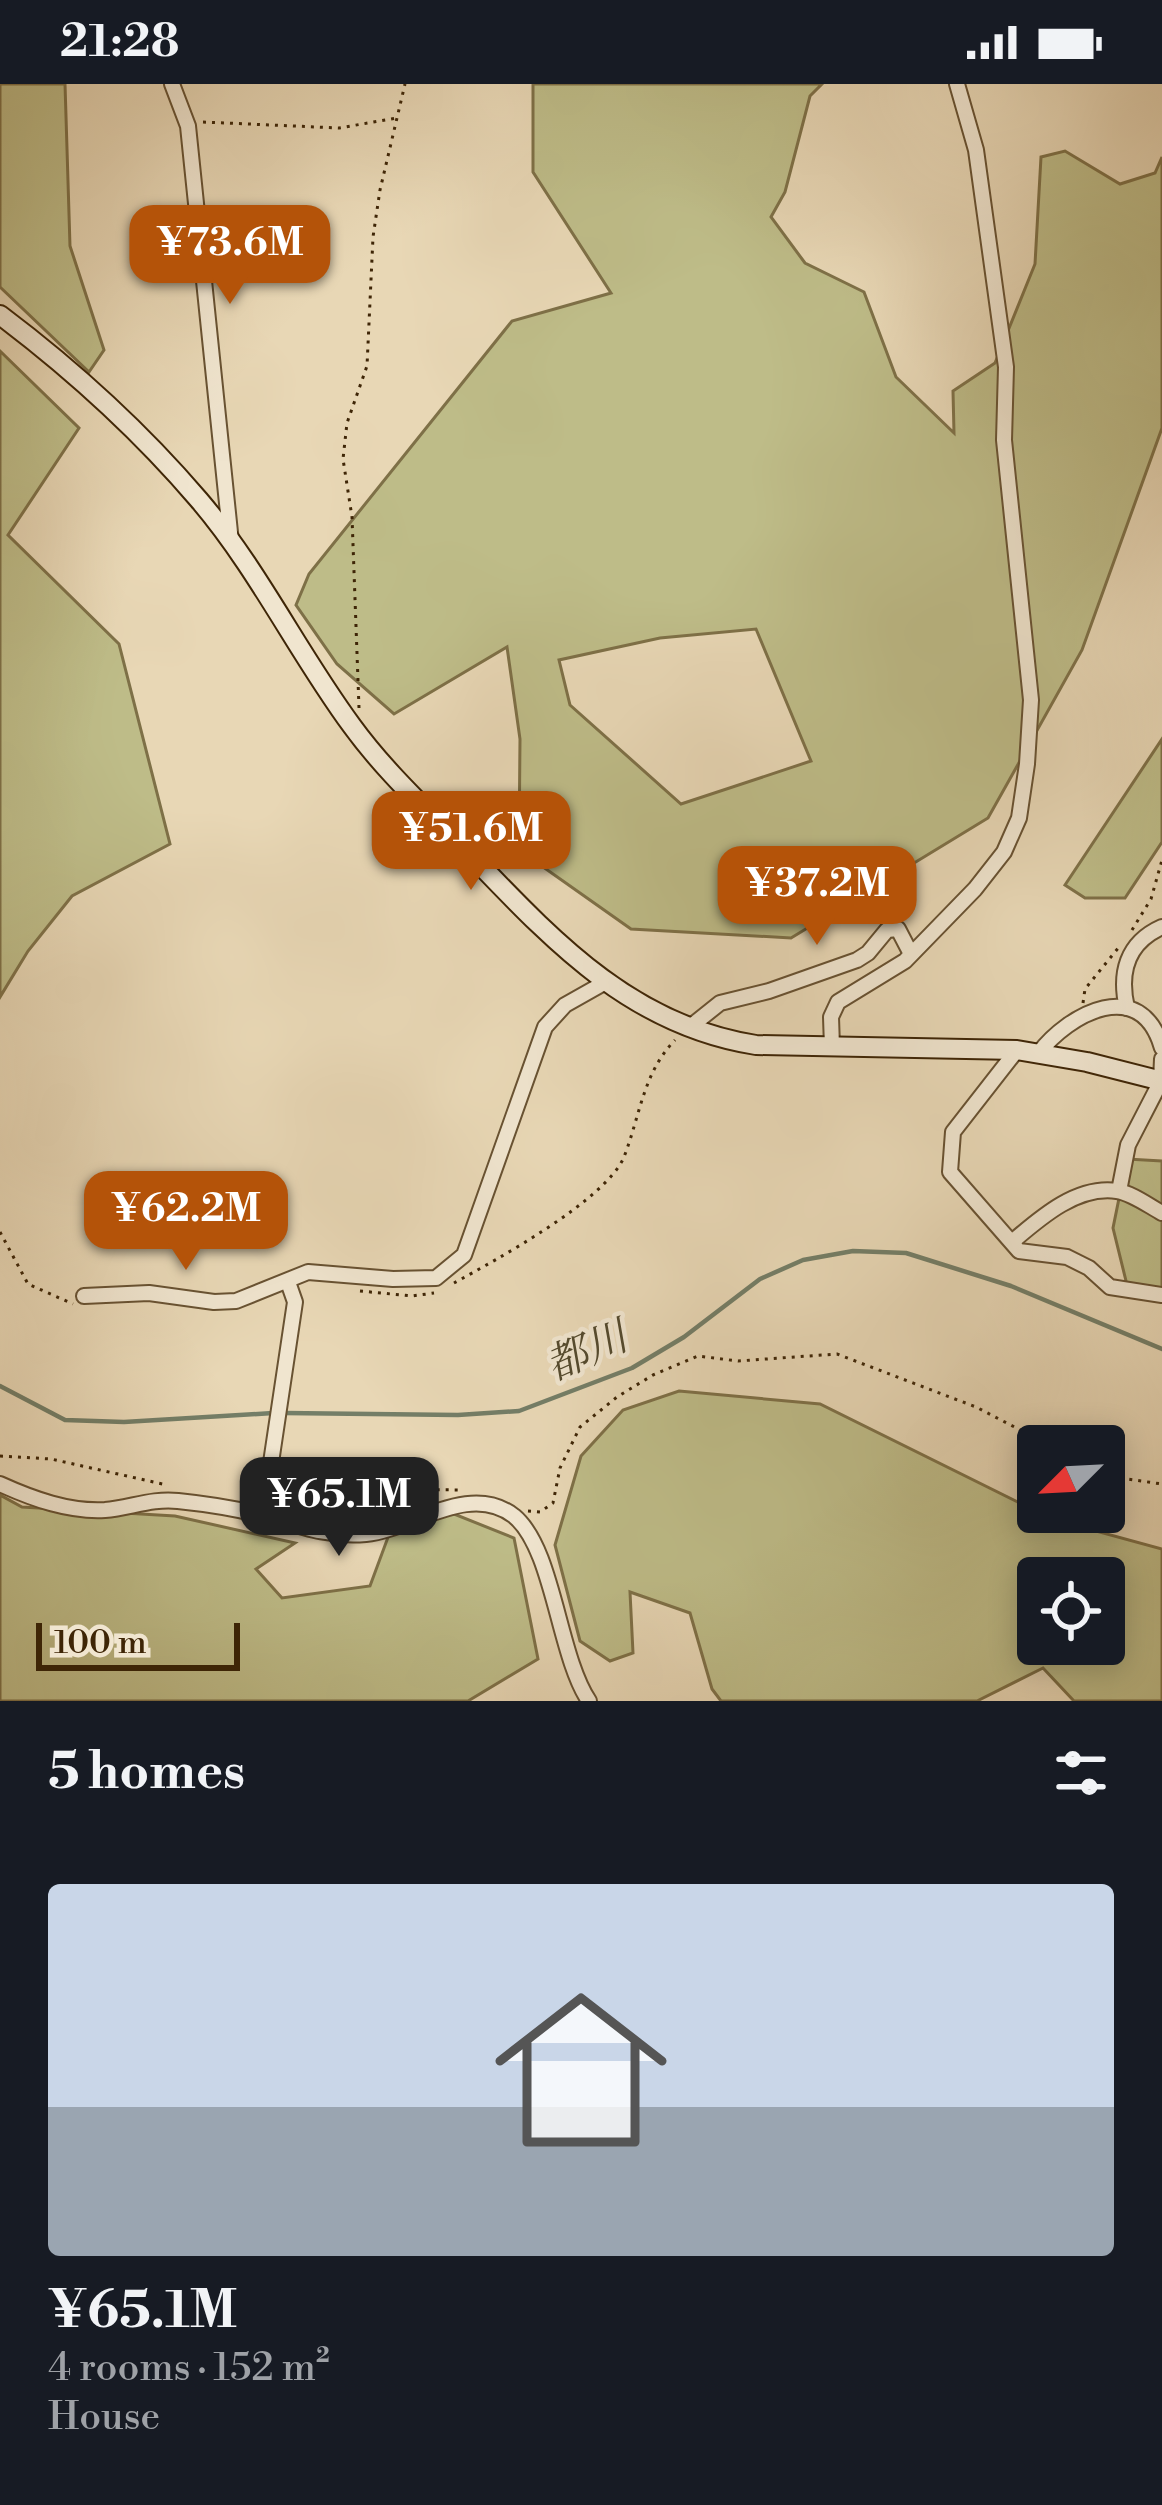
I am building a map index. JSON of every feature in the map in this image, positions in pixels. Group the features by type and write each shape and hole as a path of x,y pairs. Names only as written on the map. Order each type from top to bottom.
{"street":[{"path":"172,84 188,126 232,542"},
{"path":"832,1046 831,1017 838,1003 911,954 975,889 1004,852 1019,818 1030,700 1004,440 1003,344 976,150 957,84"},
{"path":"0,315 74,373 200,502 385,768 551,938 604,983 726,1040 756,1045 1017,1050 1087,1061 1161,1081"},
{"path":"1127,1008 1120,980 1126,964 1140,944 1162,927"},
{"path":"690,1027 720,1003 856,960 887,930 898,928 911,954"},
{"path":"85,1296 149,1293 236,1301 308,1272 393,1279 436,1277 464,1255 545,1027 565,1005 604,983"},
{"path":"1038,1054 1065,1024 1082,1014 1127,1008 1147,1019 1162,1048"},
{"path":"1017,1050 953,1132 949,1162 954,1179 1019,1251 1067,1258 1089,1268 1110,1287 1162,1295"},
{"path":"1119,1191 1127,1145 1161,1081 1162,1058"},
{"path":"1012,1241 1061,1204 1093,1192 1119,1191 1162,1213"},
{"path":"264,1508 295,1302 288,1282"},
{"path":"0,1484 74,1509 108,1510 175,1500 264,1508 322,1535 392,1530 448,1505 473,1505 514,1516 542,1566 577,1682 590,1701"}],"path":[{"path":"363,740 354,634 352,517 344,459 347,422 367,365 380,190 405,84"},
{"path":"188,126 206,121 339,128 398,118"},
{"path":"1082,1014 1085,989 1151,899 1162,860"},
{"path":"352,1290 412,1296 435,1293 598,1191 623,1160 661,1054 690,1027"},
{"path":"523,1508 540,1512 553,1503 569,1444 594,1414 653,1375 698,1356 738,1360 837,1354 976,1407 1017,1428"},
{"path":"0,1456 51,1460 170,1486"},
{"path":"1125,1478 1162,1484"},
{"path":"264,1508 376,1488 464,1490"}],"shaded area":[{"path":"0,84 65,84 70,246 104,350 89,372 0,287"},
{"path":"533,84 822,84 810,96 785,192 771,217 805,263 864,292 896,377 954,433 953,391 995,363 1035,264 1041,157 1065,151 1120,184 1155,173 1162,157 1162,428 1082,650 988,818 791,938 631,929 519,850 520,739 507,647 394,714 337,664 296,605 309,574 512,321 611,293 533,172","holes":["756,629 811,761 681,804 570,705 559,660 660,638"]},
{"path":"0,351 79,428 8,535 119,644 170,844 72,896 28,951 0,997"},
{"path":"1162,739 1162,842 1125,898 1085,898 1065,885"},
{"path":"1127,1159 1162,1161 1162,1302 1128,1289 1113,1228"},
{"path":"679,1391 820,1404 1017,1502 1017,1533 1103,1533 1162,1549 1162,1701 1074,1701 1043,1668 977,1701 721,1701 712,1689 690,1613 630,1592 633,1653 610,1661 580,1641 555,1545 581,1456 623,1410"},
{"path":"404,1494 514,1538 538,1659 468,1701 0,1701 0,1495 22,1507 175,1516 295,1543 256,1569 282,1598 370,1586"}],"waterway":[{"name":"都川","path":"284,1413 519,1411 632,1368 684,1337 760,1279 803,1260 853,1251 906,1253 1011,1286 1162,1349"},
{"name":"都川","path":"0,1386 65,1420 124,1422 273,1413"}]}
